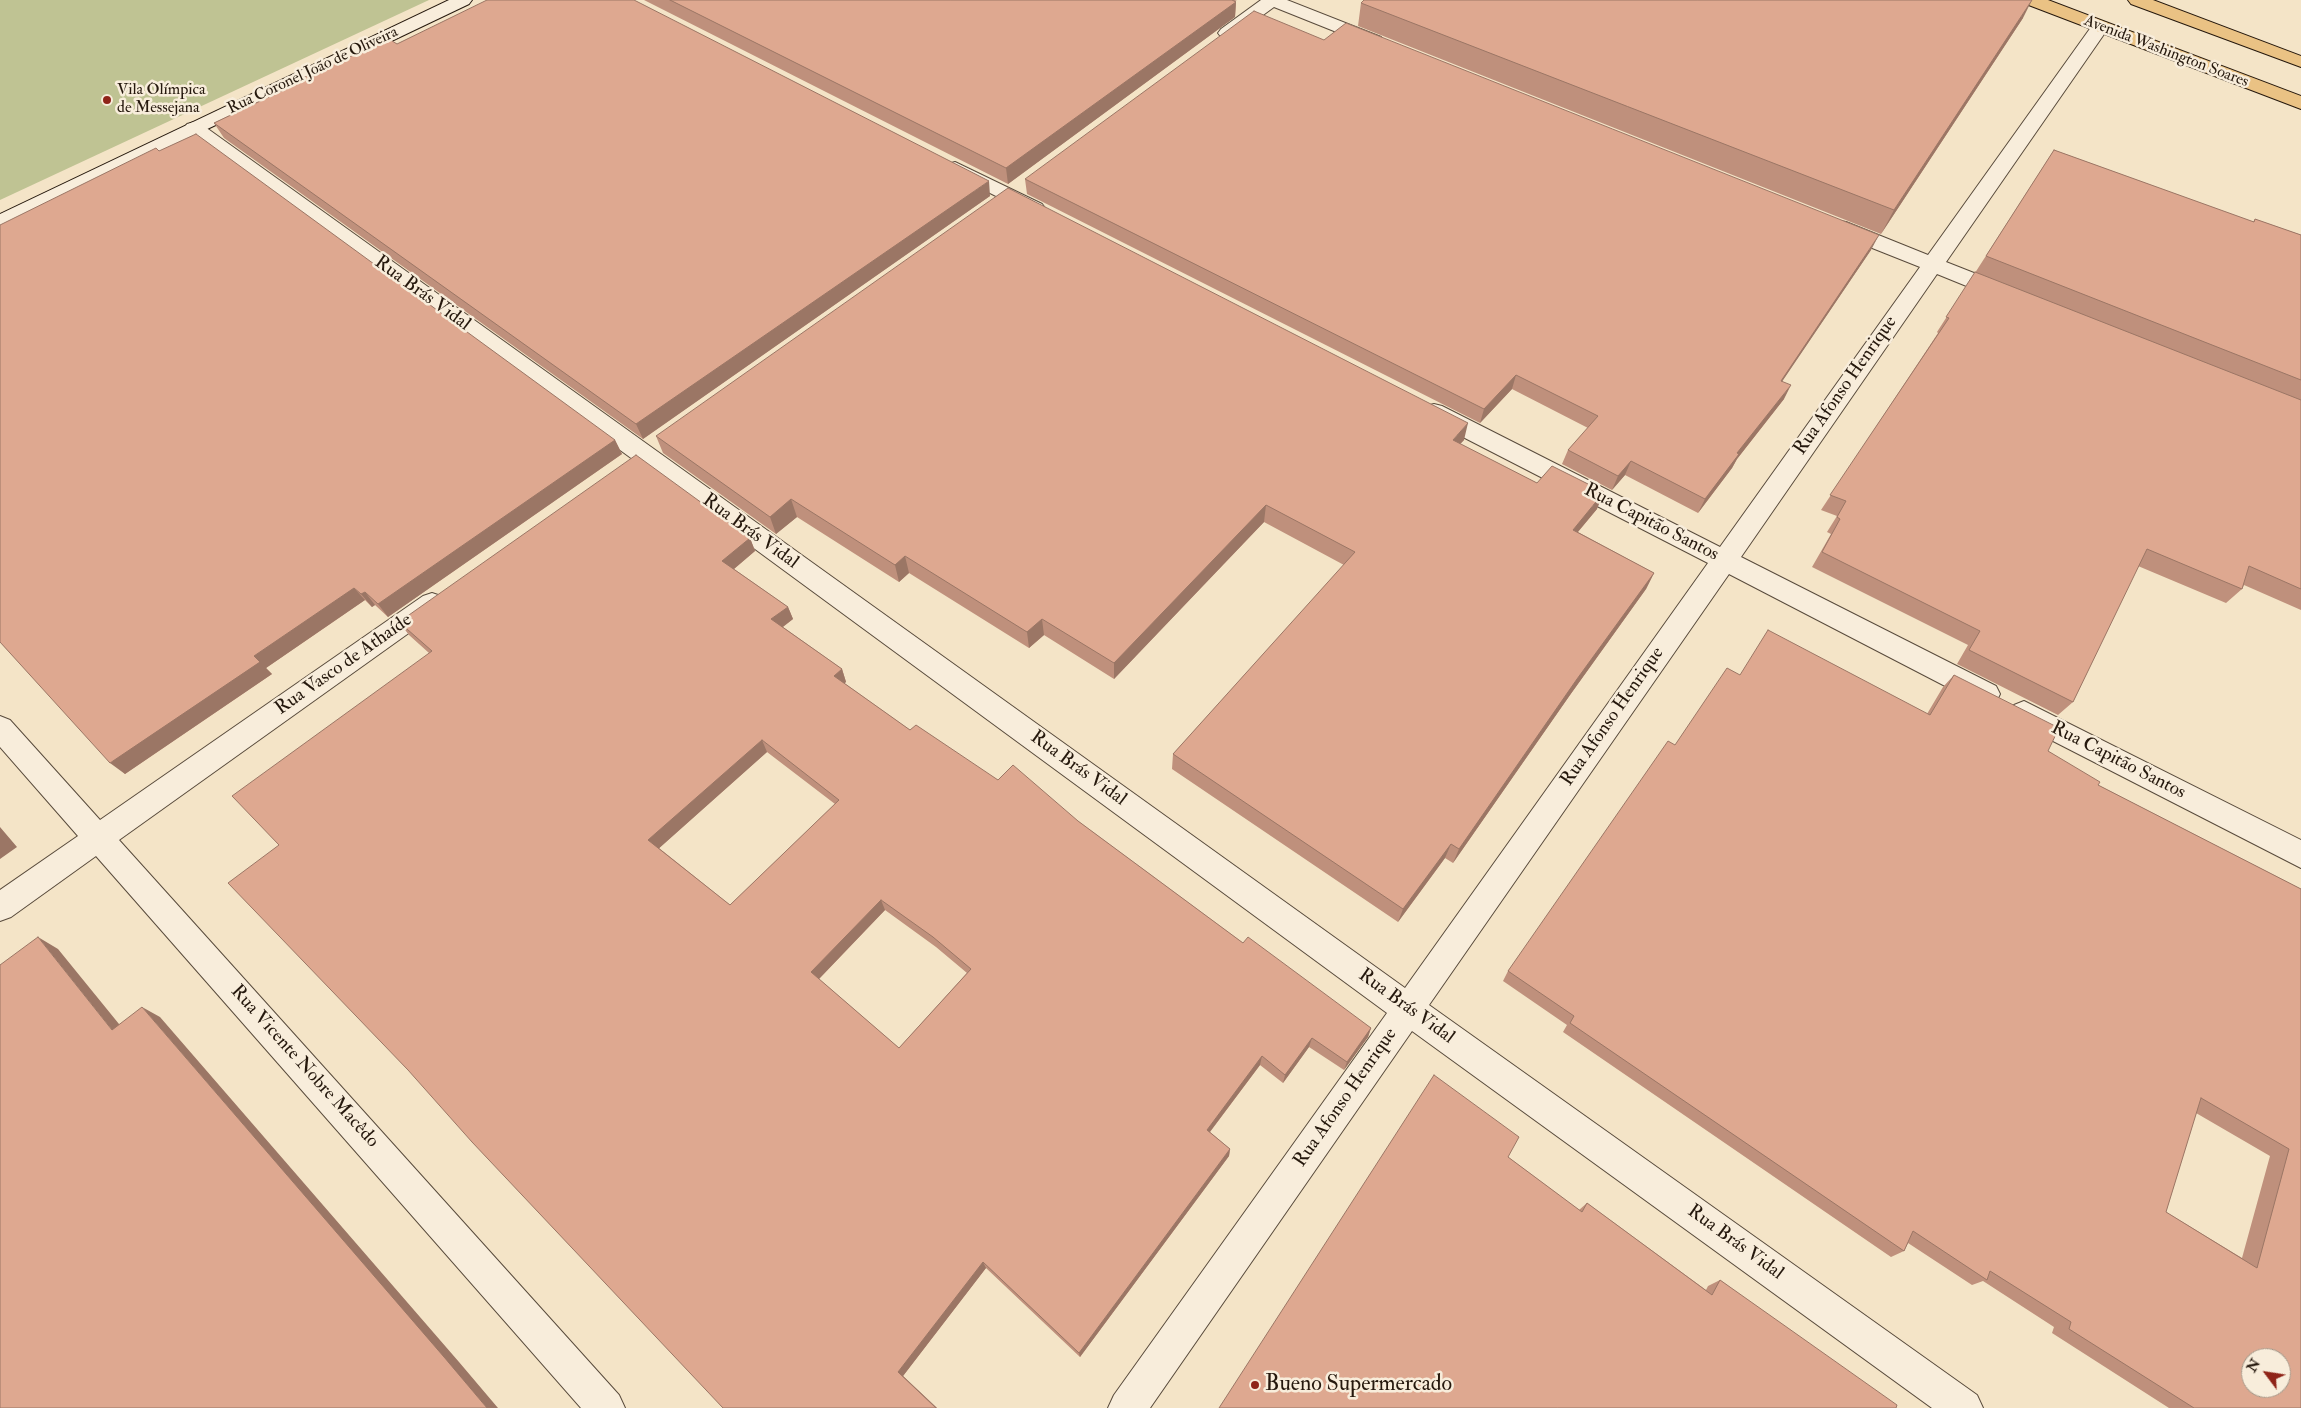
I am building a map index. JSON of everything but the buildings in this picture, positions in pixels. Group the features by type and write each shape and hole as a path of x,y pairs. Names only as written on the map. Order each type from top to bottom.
{"highway":[{"name":"Avenida Washington Soares","path":"2032,0 2301,103"},
{"path":"2137,0 2301,62"}],"street":[{"name":"Rua Coronel João de Oliveira","path":"0,222 463,0"},
{"path":"1208,47 1272,0 1391,48"},
{"name":"Rua Afonso Henrique","path":"1127,1408 2100,27"},
{"name":"Rua Brás Vidal","path":"194,128 1408,1009 1964,1408"},
{"path":"938,159 1000,201 1053,218"},
{"path":"1000,201 1032,177"},
{"path":"1822,220 2024,301"},
{"name":"Rua Capitão Santos","path":"1415,402 2301,854"},
{"name":"Rua Vasco de Athaíde","path":"0,907 448,591"},
{"name":"Rua Vicente Nobre Macêdo","path":"0,728 606,1408"}],"green space":[{"name":"Vila Olímpica de Messejana","path":"0,0 429,0 0,200"}],"place":[{"name":"Vila Olímpica de Messejana","path":"107,100"},
{"name":"Bueno Supermercado","path":"1255,1385"}]}
